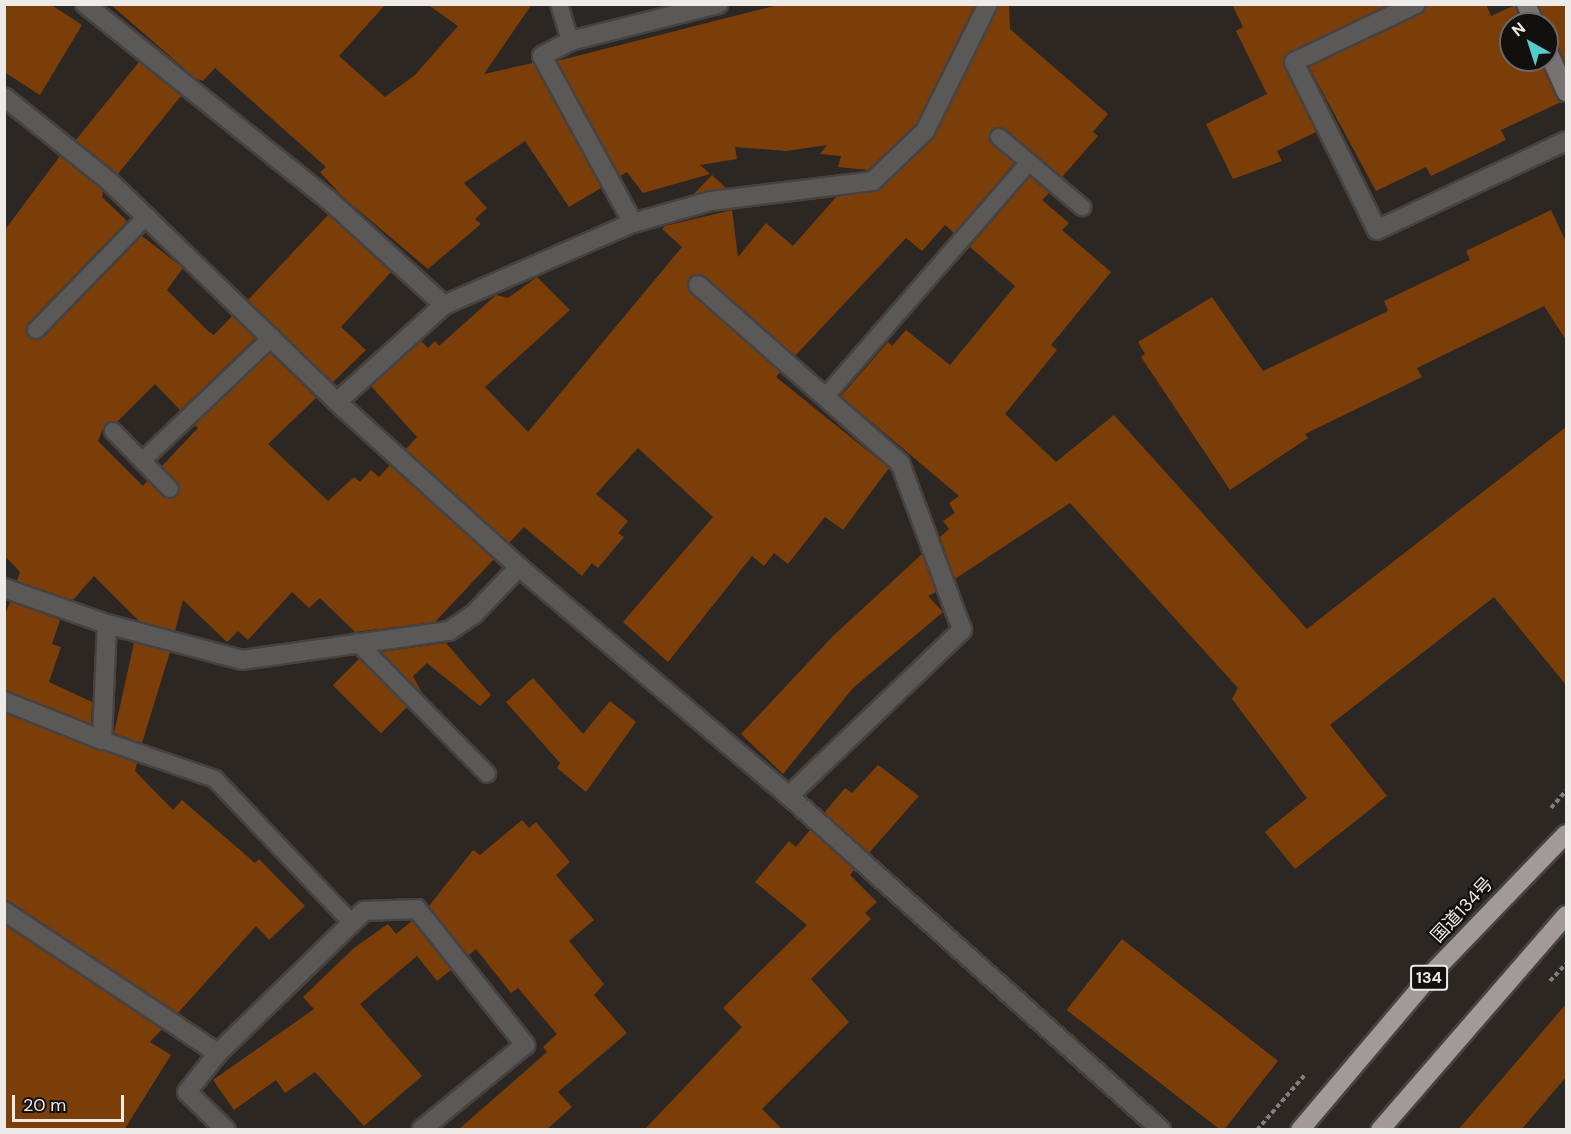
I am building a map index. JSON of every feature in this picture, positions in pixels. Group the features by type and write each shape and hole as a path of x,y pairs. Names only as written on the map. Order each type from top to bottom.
{"highway":[{"name":"国道134号","path":"1300,1130 1436,969 1566,834"},
{"path":"1380,1130 1566,915"}],"street":[{"path":"85,4 329,200 444,305"},
{"path":"633,223 542,56 570,41 718,4"},
{"path":"337,402 444,305 633,223 711,201 873,181 925,131 988,4"},
{"path":"1416,4 1294,62 1377,230 1566,141"},
{"path":"1557,72 1566,92"},
{"path":"7,104 147,216 337,402 519,567 789,796 1161,1130"},
{"path":"698,285 900,463 962,630 789,796"},
{"path":"4,588 107,624 242,660 357,642 449,631 473,615 519,567"},
{"path":"4,701 102,740 107,624"},
{"path":"226,1130 188,1092 218,1053 364,911 417,909 525,1045 421,1130"},
{"path":"4,911 218,1053"}],"lane":[{"path":"559,4 570,41"},
{"path":"999,137 1082,207"},
{"path":"825,397 1029,162"},
{"path":"36,330 147,216"},
{"path":"142,461 272,338"},
{"path":"113,431 170,489"},
{"path":"357,642 487,774"},
{"path":"102,740 215,779 352,923"}],"building":[{"path":"4,4 50,4 82,25 40,95 4,72"},
{"path":"110,4 386,4 339,56 385,97 415,75 458,26 427,4 532,4 484,74 533,63 601,188 569,207 525,141 464,183 487,208 475,219 481,224 428,269 344,198 320,172 326,167 215,68 203,81 195,78"},
{"path":"782,4 975,4 916,124 868,170 838,167 841,156 820,154 827,145 786,151 735,147 737,159 700,165 710,174 643,193 627,172 620,176 557,61"},
{"path":"999,4 1009,4 1010,29 1108,114 1093,132 1098,136 1062,177 1006,129 995,127 989,141 1014,163 954,233 945,225 922,251 906,238 795,356 705,277 689,278 691,293 780,372 776,377 889,468 843,530 825,517 788,564 774,553 764,566 752,556 668,662 623,622 713,517 638,448 596,494 628,521 618,533 624,537 598,568 592,563 582,576 524,527 509,543 406,449 417,437 371,386 421,341 428,348 435,341 439,346 496,295 508,298 537,277 570,310 485,387 528,432 682,247 662,229 665,226 732,210 738,257 766,223 793,246 836,197 881,189 935,136"},
{"path":"1232,4 1389,4 1285,55 1284,67 1316,132 1277,151 1282,161 1233,179 1206,124 1267,94 1236,31 1243,27"},
{"path":"1427,4 1486,4 1491,16 1499,12 1499,72 1546,72 1561,102 1501,130 1506,140 1431,176 1426,167 1376,191 1309,67 1421,14"},
{"path":"1539,4 1566,4 1566,65 1559,49 1559,12 1541,12"},
{"path":"1515,5 1518,12 1500,12"},
{"path":"139,62 181,96 118,174 76,140"},
{"path":"60,156 103,190 102,197 127,221 28,323 29,338 44,337 142,236 183,268 167,290 208,331 214,335 232,316 255,338 180,410 155,384 117,422 105,424 98,441 143,486 147,481 173,499 180,486 162,466 198,428 195,425 270,353 316,398 268,444 328,501 354,477 360,482 371,470 379,477 390,465 494,559 435,622 355,632 320,598 309,608 292,592 248,640 238,631 227,642 183,600 175,631 139,621 94,576 73,600 17,581 20,572 4,555 4,231"},
{"path":"712,175 726,188 694,194"},
{"path":"1030,177 1049,193 1042,200 1069,223 1062,230 1111,272 1051,345 1057,350 1005,414 1056,462 1114,415 1307,629 1566,427 1566,685 1494,597 1330,725 1387,796 1295,869 1265,832 1307,798 1232,699 1238,688 1070,503 955,579 940,537 949,529 943,521 955,513 949,503 959,496 841,396 888,342 892,346 906,330 950,365 1015,286 970,247"},
{"path":"1551,210 1566,242 1566,340 1544,306 1417,368 1422,377 1305,434 1308,438 1230,490 1141,357 1145,354 1138,342 1212,297 1263,371 1388,311 1384,301 1470,260 1466,251"},
{"path":"328,215 391,272 341,327 366,350 333,382 248,300"},
{"path":"922,554 936,592 928,596 943,612 853,688 783,774 741,734 833,636"},
{"path":"10,602 60,620 52,644 61,647 49,682 92,702 91,724 4,690 4,616"},
{"path":"134,643 170,652 142,743 114,733"},
{"path":"446,643 491,695 480,706 427,663 413,676 422,693 381,652"},
{"path":"359,659 407,707 381,733 333,685"},
{"path":"533,678 583,734 610,701 636,722 586,792 557,768 560,763 506,702"},
{"path":"4,713 137,763 135,771 173,810 182,800 255,863 259,859 305,906 269,940 256,926 178,1013 4,900"},
{"path":"878,765 919,796 869,853 824,813 845,788 852,793"},
{"path":"522,820 529,828 536,822 570,862 556,875 594,920 569,941 604,984 594,995 627,1033 558,1092 572,1107 546,1130 458,1130 547,1052 543,1047 557,1034 518,988 511,993 476,949 468,956 429,906 473,850 480,855"},
{"path":"810,830 854,870 850,875 877,902 865,913 871,919 811,979 849,1022 762,1109 783,1130 644,1130 742,1027 723,1008 807,925 755,882 789,841 796,847"},
{"path":"412,921 451,970 437,981 417,956 360,1004 422,1076 364,1126 315,1072 285,1093 276,1080 234,1110 213,1080 314,1009 303,997 354,948 388,924 396,934"},
{"path":"4,925 162,1029 150,1042 171,1055 124,1130 4,1130"},
{"path":"1122,939 1278,1061 1224,1130 1220,1130 1067,1010"},
{"path":"1566,1004 1566,1077 1521,1130 1458,1130"}]}
